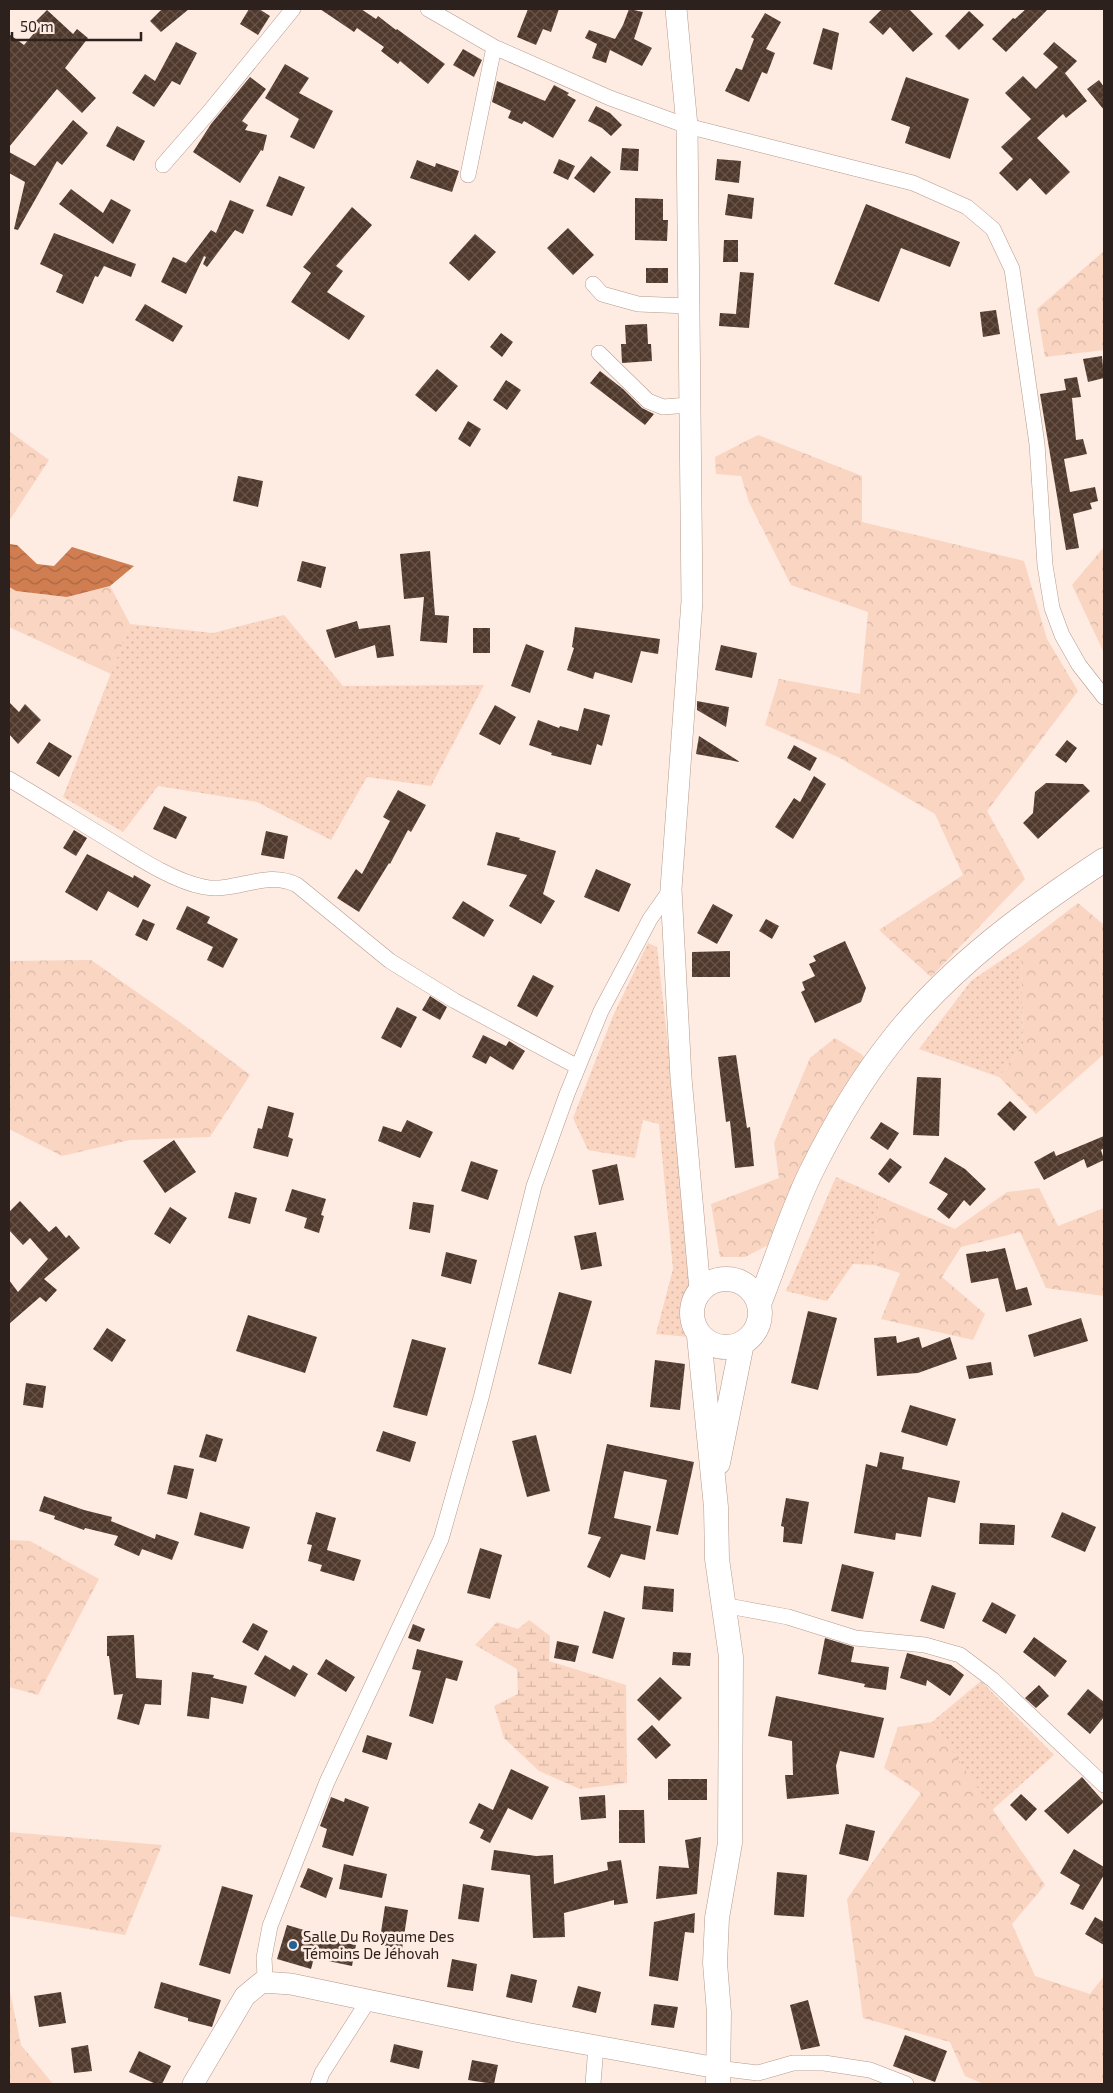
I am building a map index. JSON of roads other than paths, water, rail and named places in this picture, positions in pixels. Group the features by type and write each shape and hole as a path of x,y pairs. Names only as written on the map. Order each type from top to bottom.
{"main road":[{"path":"699,1336 711,1344 726,1348 742,1344 753,1334 759,1320 759,1304 810,1175 836,1125 893,1038 927,1000 976,954 1023,915 1104,860"},
{"path":"718,2076 719,2013 715,1963 717,1927 730,1843 732,1657 717,1559 716,1508 699,1336 694,1321 694,1304 700,1290 713,1280 728,1278 739,1282 752,1291 759,1304"},
{"path":"713,1489 742,1344"}],"street":[{"path":"163,164 293,9"},
{"path":"428,9 494,47 610,98 687,126 913,184 967,207 993,228 1012,269 1037,444 1045,566 1052,608 1062,635 1079,665 1104,697"},
{"path":"676,9 687,126 692,601 671,889 681,1078 700,1290"},
{"path":"468,175 494,47"},
{"path":"593,284 602,294 638,304 688,306"},
{"path":"599,353 648,401 663,406 689,405"},
{"path":"9,779 142,861 184,880 204,886 220,887 272,878 286,879 297,885 390,961 455,1001 578,1067"},
{"path":"193,2084 245,1996 262,1982 265,1976 264,1958 270,1926 328,1782 441,1539 478,1407 534,1186 601,1011 650,918 671,889"},
{"path":"723,1605 788,1617 855,1638 926,1645 960,1655 993,1680 1104,1785"},
{"path":"262,1982 291,1984 596,2046 718,2076 758,2073 793,2063 824,2063 870,2070 906,2084"},
{"path":"318,2084 322,2073 368,2001"},
{"path":"593,2084 596,2046"}],"water":[{"path":"9,544 17,545 37,564 54,566 72,547 134,566 110,586 67,597 16,591 9,587"}],"place":[{"name":"Salle Du Royaume Des Témoins De Jéhovah","path":"293,1945"}]}
